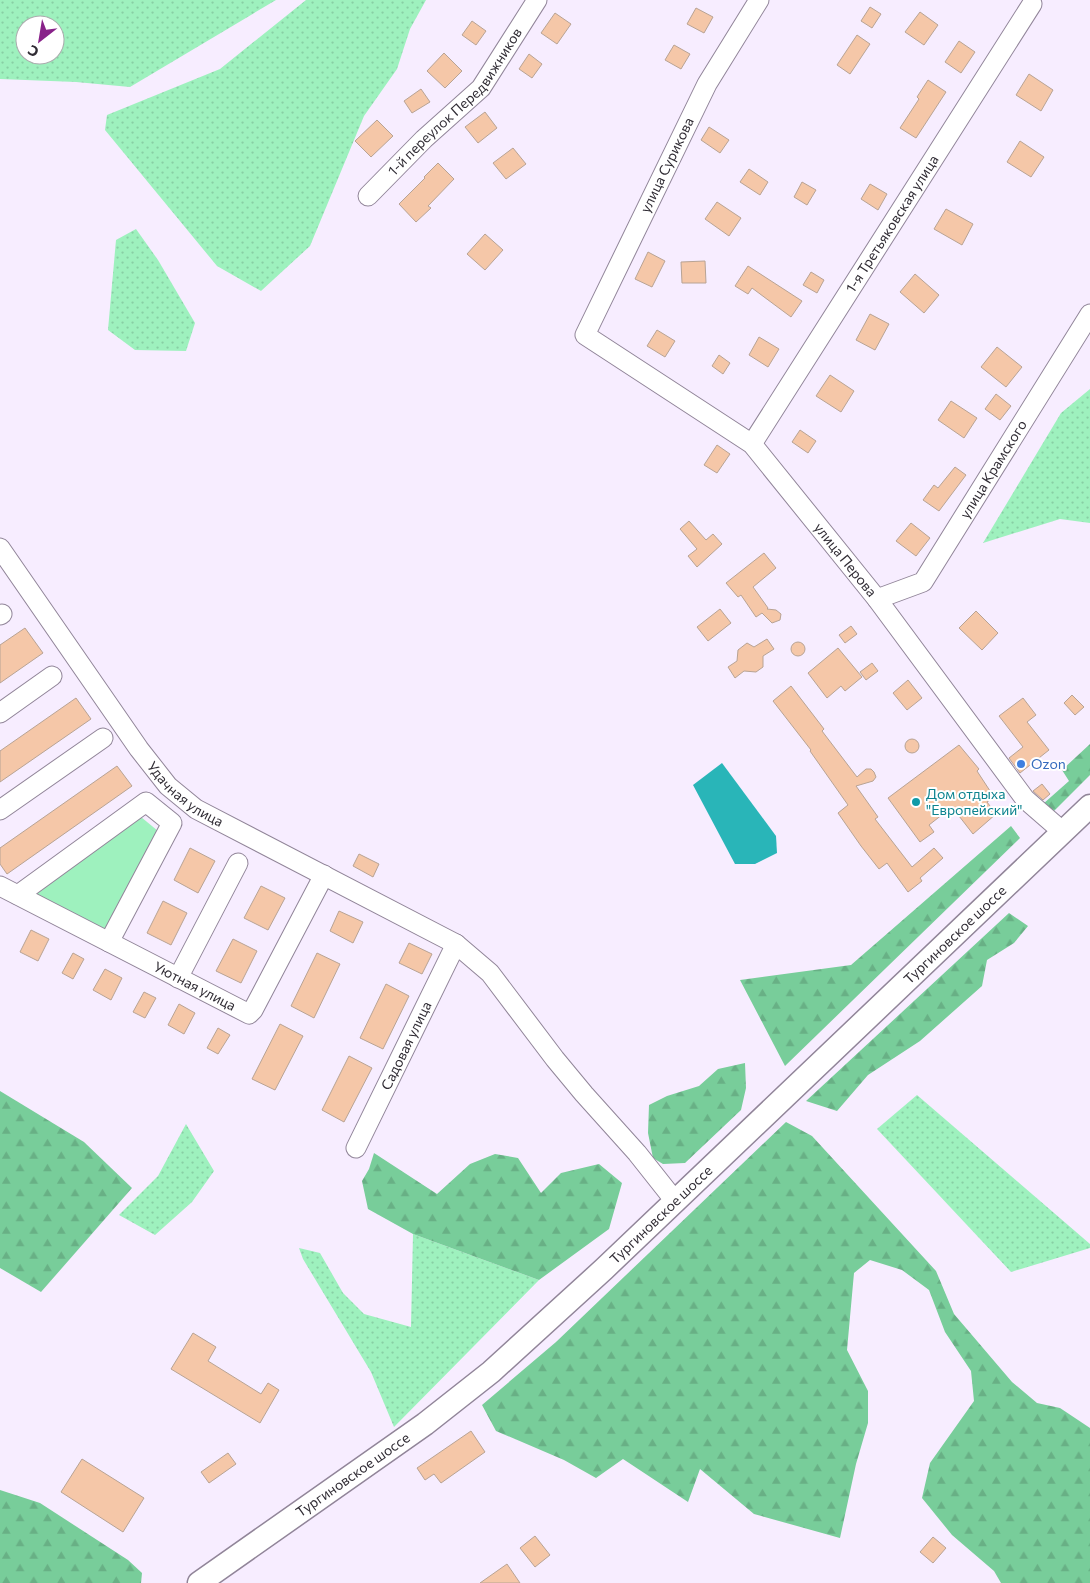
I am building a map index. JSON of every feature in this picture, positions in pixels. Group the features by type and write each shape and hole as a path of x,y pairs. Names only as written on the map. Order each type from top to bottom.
{"main road":[{"name":"Тургиновское шоссе","path":"199,1583 388,1450 471,1389 512,1354 1090,806"}],"street":[{"name":"улица Сурикова","path":"585,334 707,84 759,0"},
{"name":"1-й переулок Передвижников","path":"368,196 424,139 481,88 537,1"},
{"name":"1-я Третьяковская улица","path":"752,444 1032,4"},
{"name":"улица Крамского","path":"877,599 923,582 1090,314"},
{"name":"улица Перова","path":"585,334 752,444 877,599 1025,799 1063,832"},
{"name":"Удачная улица","path":"0,548 139,749 168,786 196,809 456,944 490,973 561,1066 637,1153 675,1201"},
{"path":"0,713 52,676"},
{"path":"0,810 104,738"},
{"path":"18,895 146,802 172,823 109,942"},
{"path":"178,978 238,863"},
{"name":"Уютная улица","path":"0,886 249,1014 252,1012 324,875"},
{"name":"Садовая улица","path":"356,1148 456,944"}],"green space":[{"path":"0,0 276,0 130,87 76,82 0,79"},
{"path":"306,0 426,0 410,29 397,69 364,116 310,246 261,291 217,266 105,130 107,115 220,69"},
{"path":"136,229 158,260 195,323 186,351 135,350 108,330 116,240"},
{"path":"1090,389 1090,523 1060,519 983,543 1061,413"},
{"path":"1090,744 1090,775 1051,814 1043,804 1069,781 1062,770"},
{"path":"141,817 158,831 105,929 96,932 38,900 36,894"},
{"path":"1011,826 1020,838 785,1066 740,980 851,965"},
{"path":"1009,913 1028,926 1014,943 987,960 982,986 920,1041 868,1075 837,1111 806,1101"},
{"path":"745,1063 746,1088 741,1110 685,1163 663,1164 653,1158 648,1133 649,1105 667,1096 699,1086 718,1069"},
{"path":"0,1091 84,1142 132,1188 41,1292 0,1268"},
{"path":"917,1095 1090,1244 1090,1248 1011,1272 877,1129"},
{"path":"786,1122 812,1136 936,1271 954,1314 1012,1382 1037,1403 1060,1408 1090,1428 1090,1583 1001,1583 994,1571 952,1535 922,1498 930,1463 974,1401 971,1371 945,1332 929,1290 902,1270 870,1260 854,1273 847,1350 868,1391 868,1423 856,1464 840,1538 754,1514 700,1469 688,1502 623,1459 596,1478 564,1460 496,1431 482,1405 556,1342"},
{"path":"186,1124 214,1171 192,1202 155,1235 119,1215 158,1176"},
{"path":"374,1153 437,1194 470,1164 495,1154 518,1158 541,1193 561,1173 599,1164 622,1183 609,1229 539,1280 413,1234 368,1209 362,1181 369,1169"},
{"path":"413,1234 539,1280 394,1427 371,1372 303,1259 299,1248 320,1253 343,1293 364,1314 411,1327"},
{"path":"0,1490 40,1503 128,1560 142,1573 141,1583 0,1583"}],"water":[{"path":"722,763 776,836 777,853 755,864 735,864 693,785"}],"building":[{"path":"870,7 881,14 872,28 861,21"},
{"path":"696,8 713,17 704,33 687,24"},
{"path":"920,12 938,25 924,45 905,32"},
{"path":"555,13 571,24 557,44 541,33"},
{"path":"472,21 486,31 476,45 462,35"},
{"path":"857,35 870,44 850,74 837,65"},
{"path":"959,41 975,52 961,73 945,62"},
{"path":"674,45 690,54 681,69 665,60"},
{"path":"444,53 462,71 445,88 427,71"},
{"path":"529,54 542,64 532,78 519,69"},
{"path":"1029,74 1053,90 1041,111 1016,95"},
{"path":"928,80 946,92 916,138 900,128 919,99 917,97"},
{"path":"421,89 430,102 412,113 404,101"},
{"path":"485,112 497,128 478,143 465,127"},
{"path":"377,120 393,136 371,157 355,141"},
{"path":"709,127 729,140 720,153 701,140"},
{"path":"1020,141 1044,157 1031,177 1007,162"},
{"path":"513,148 526,164 506,179 493,163"},
{"path":"438,163 454,179 428,206 431,208 416,222 399,204"},
{"path":"749,169 768,182 760,195 740,182"},
{"path":"802,182 816,190 807,205 794,197"},
{"path":"870,184 887,194 878,210 861,199"},
{"path":"717,202 741,218 729,236 705,219"},
{"path":"946,209 973,224 962,245 934,229"},
{"path":"485,234 503,250 485,270 467,254"},
{"path":"648,252 665,261 652,287 635,279"},
{"path":"705,261 706,283 682,283 681,262"},
{"path":"748,266 802,301 791,317 752,288 748,294 735,286"},
{"path":"811,272 824,280 817,293 803,285"},
{"path":"915,274 939,295 924,313 900,292"},
{"path":"870,314 889,324 875,350 856,340"},
{"path":"657,330 675,341 665,357 647,346"},
{"path":"759,337 779,349 768,367 749,355"},
{"path":"997,347 1022,367 1006,387 981,367"},
{"path":"719,355 730,363 723,374 712,366"},
{"path":"830,375 854,391 841,412 816,396"},
{"path":"996,394 1011,406 1000,420 985,409"},
{"path":"951,401 977,418 964,438 938,420"},
{"path":"800,430 816,441 808,453 792,442"},
{"path":"717,445 730,454 717,473 704,465"},
{"path":"955,467 966,475 939,511 923,500 934,485 938,488"},
{"path":"689,521 706,540 713,534 722,544 697,567 688,556 697,549 680,529"},
{"path":"911,523 930,538 916,556 896,541"},
{"path":"764,553 776,568 753,587 767,609 776,610 781,614 780,620 772,623 762,613 756,617 741,595 738,597 726,583"},
{"path":"720,609 731,623 708,641 697,627"},
{"path":"976,611 998,633 982,650 959,628"},
{"path":"851,626 857,634 845,643 839,635"},
{"path":"25,628 43,653 0,683 0,645"},
{"path":"767,639 774,649 763,656 763,667 756,672 744,671 735,678 728,667 737,661 738,650 747,643 754,647"},
{"path":"798,642 803,644 805,649 803,654 798,656 793,654 791,649 793,644"},
{"path":"838,648 862,677 845,691 841,686 827,698 808,673"},
{"path":"872,663 878,671 866,680 860,672"},
{"path":"908,680 922,698 907,710 893,693"},
{"path":"791,686 857,777 866,769 871,769 874,772 876,777 873,781 856,786 878,817 875,819 912,867 934,848 943,858 920,878 922,881 908,892 887,863 879,869 861,846 838,813 848,805 811,750 773,701"},
{"path":"1072,695 1084,707 1075,715 1064,703"},
{"path":"76,698 91,719 0,782 0,751"},
{"path":"1023,698 1036,715 1027,722 1049,750 1020,773 1009,758 1023,747 999,716"},
{"path":"909,739 915,739 919,746 915,753 909,753 905,749 905,743"},
{"path":"959,745 979,769 977,771 994,797 987,802 996,814 973,834 952,807 929,825 934,832 920,842 888,798"},
{"path":"117,766 132,786 7,874 0,864 0,848"},
{"path":"1042,784 1050,794 1043,800 1033,791"},
{"path":"190,848 215,861 198,893 174,880"},
{"path":"359,854 379,864 373,877 353,866"},
{"path":"261,886 285,898 268,930 244,918"},
{"path":"163,901 187,913 171,945 147,933"},
{"path":"339,911 363,922 353,943 330,931"},
{"path":"31,930 49,939 38,961 20,952"},
{"path":"233,939 257,951 241,983 216,971"},
{"path":"409,943 432,954 422,974 399,963"},
{"path":"73,953 84,959 73,979 62,973"},
{"path":"317,953 340,964 314,1018 291,1006"},
{"path":"105,969 122,978 111,1000 93,990"},
{"path":"386,984 409,996 383,1049 360,1038"},
{"path":"144,992 156,998 145,1018 133,1012"},
{"path":"179,1004 195,1013 184,1034 168,1025"},
{"path":"280,1024 303,1036 275,1090 252,1079"},
{"path":"218,1028 230,1035 218,1054 207,1048"},
{"path":"349,1056 372,1068 344,1122 322,1110"},
{"path":"193,1333 216,1347 208,1361 261,1394 268,1383 279,1390 260,1423 171,1369"},
{"path":"471,1431 485,1452 441,1483 434,1474 425,1480 417,1468"},
{"path":"228,1453 236,1464 209,1483 201,1472"},
{"path":"82,1459 144,1498 123,1532 61,1492"},
{"path":"535,1536 550,1555 535,1567 520,1548"},
{"path":"933,1537 946,1548 933,1563 920,1552"},
{"path":"507,1564 520,1583 480,1583"}],"place":[{"name":"Ozon","path":"1021,764"},
{"name":"Дом отдыха \"Европейский\"","path":"916,802"}]}
